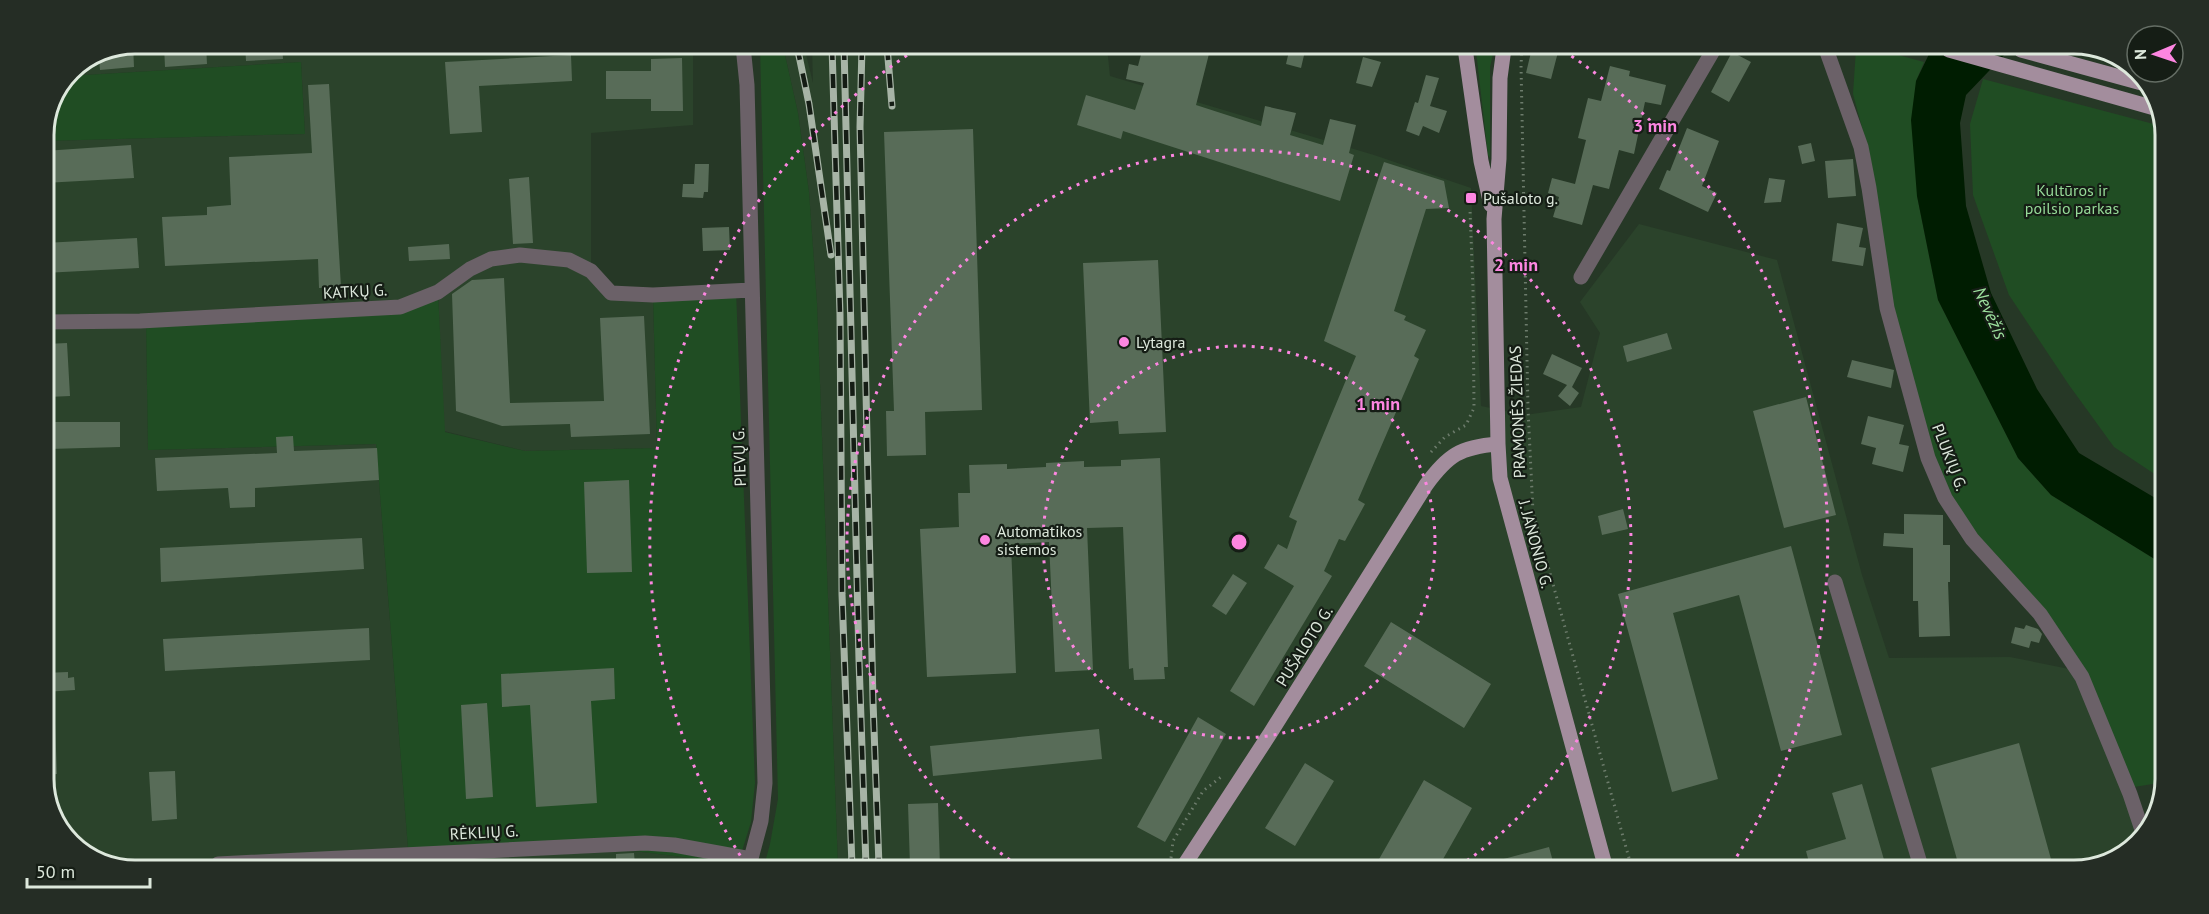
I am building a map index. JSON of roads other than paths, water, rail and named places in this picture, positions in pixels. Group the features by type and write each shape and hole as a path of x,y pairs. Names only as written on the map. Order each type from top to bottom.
{"main road":[{"name":"J. JANONIO G.","path":"1466,54 1481,161 1494,219"},
{"name":"J. JANONIO G.","path":"1503,54 1500,78 1499,159 1494,219 1500,478 1604,860"},
{"path":"1963,54 2150,107"},
{"path":"2036,54 2133,81"},
{"name":"PUŠALOTO G.","path":"1180,860 1441,464 1460,451 1477,446 1498,444"}],"street":[{"name":"PIEVŲ G.","path":"743,54 747,86 765,783 761,821 751,860"},
{"path":"1581,277 1711,54"},
{"name":"PLUKIŲ G.","path":"1828,54 1861,147 1887,308 1928,458 1945,498 1972,539 2040,614 2082,676 2140,825"},
{"name":"KATKŲ G.","path":"54,322 140,321 400,306 438,292 461,274 491,259 520,255 569,260 591,272 611,293 653,295 751,290"},
{"path":"1835,582 1919,860"},
{"name":"RĖKLIŲ G.","path":"299,860 645,843 674,845 741,860"}],"water":[{"name":"Nevėžis","path":"1929,54 2005,54 1966,95 1960,123 1966,206 1991,293 2037,389 2079,453 2155,498 2155,559 2051,495 2018,458 1938,300 1917,196 1911,120 1916,81"}],"railway":[{"path":"799,54 809,104 831,255"},
{"path":"832,54 840,314 842,594 852,860"},
{"path":"844,54 866,860"},
{"path":"862,54 860,127 879,860"},
{"path":"888,54 892,106"}],"place":[{"name":"Pušaloto g.","path":"1471,198"},
{"name":"Lytagra","path":"1124,342"},
{"name":"Automatikos sistemos","path":"985,540"}],"park label":[{"name":"Kultūros ir poilsio parkas","path":"2072,199"}]}
